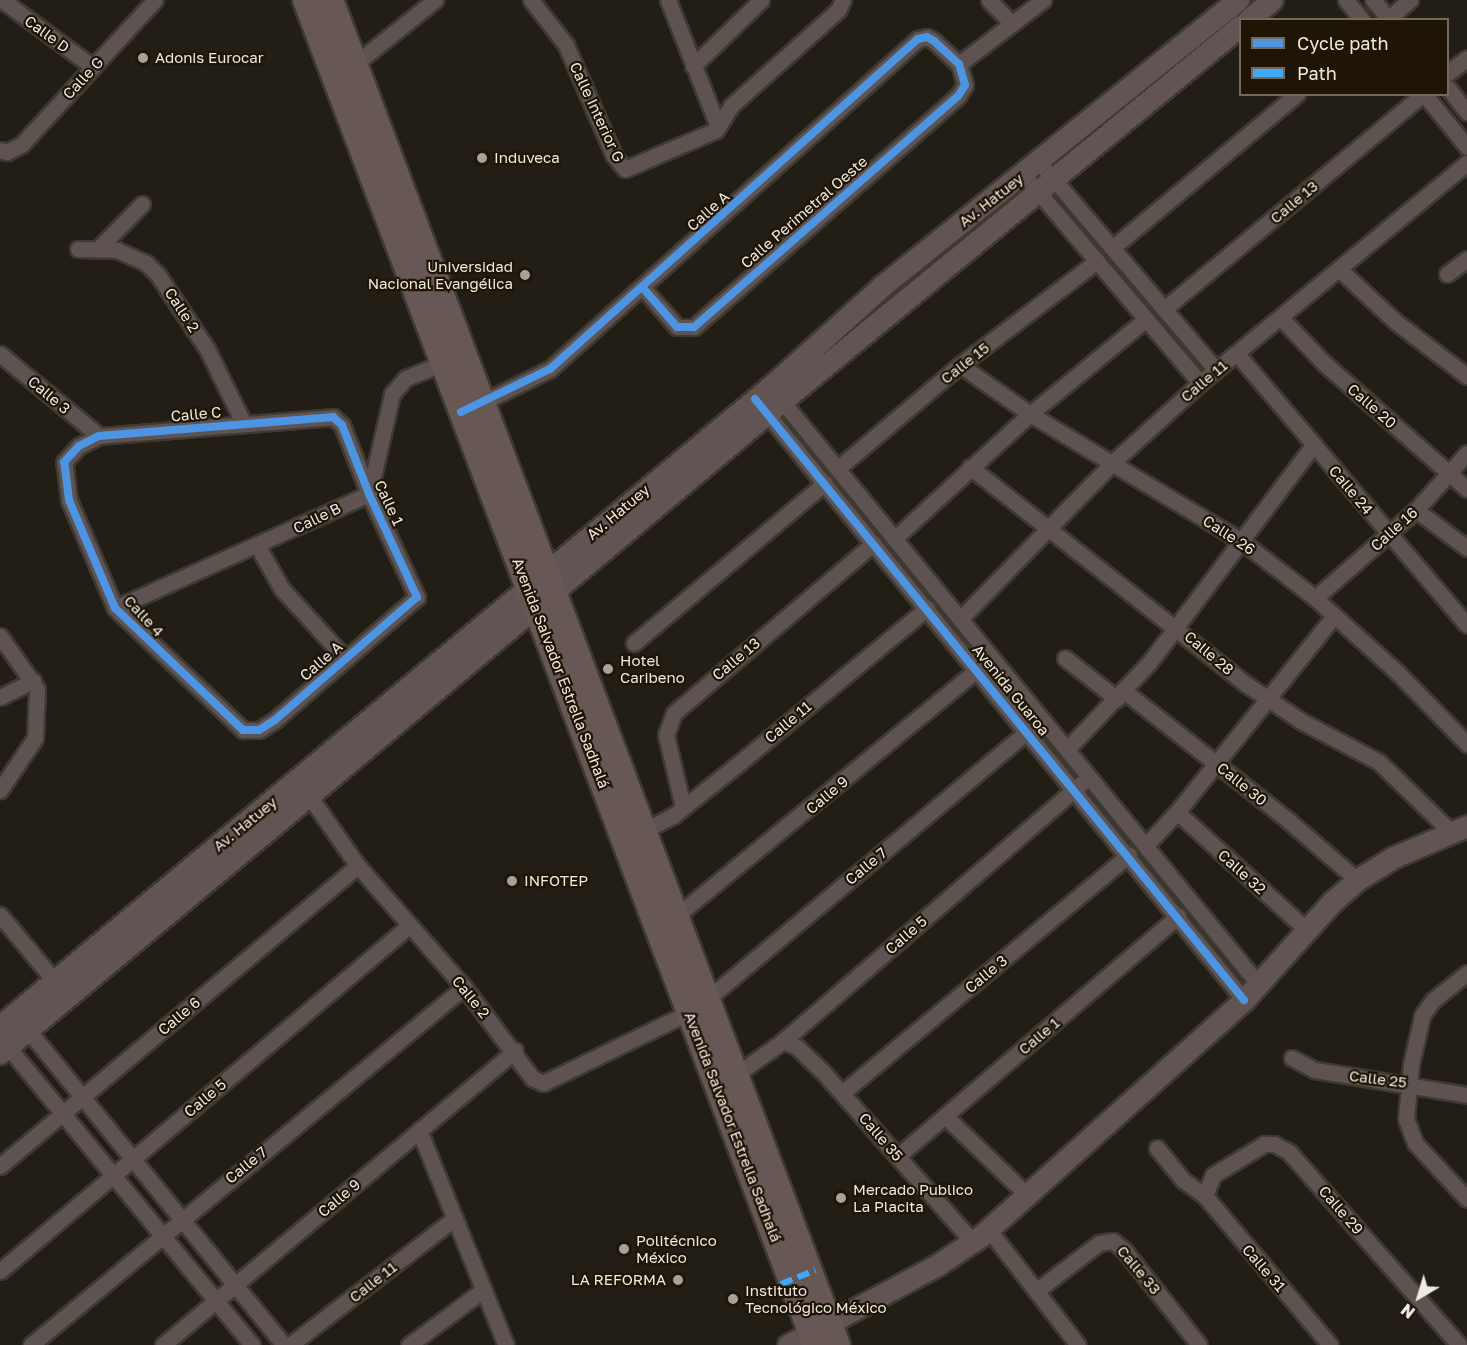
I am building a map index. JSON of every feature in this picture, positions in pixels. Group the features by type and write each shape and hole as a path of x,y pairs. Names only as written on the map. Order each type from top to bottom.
{"highway":[{"name":"Avenida Salvador Estrella Sadhalá","path":"306,0 345,72 823,1336"},
{"name":"Avenida Salvador Estrella Sadhalá","path":"330,0 345,72 443,363 471,407"},
{"name":"Avenida Salvador Estrella Sadhalá","path":"541,591 645,831 675,917 698,1006"}],"main road":[{"name":"Av. Hatuey","path":"768,400 882,286 1238,0"},
{"path":"1250,18 1272,0"},
{"name":"Av. Hatuey","path":"14,1023 304,788 768,400 1045,184 1239,27"},
{"name":"Av. Hatuey","path":"3,1045 14,1023 54,980 304,788"},
{"path":"788,1345 823,1336 981,1236 1244,1000 1357,880 1394,857 1459,829"}],"street":[{"name":"Calle D","path":"2,0 93,67"},
{"name":"Calle G","path":"4,151 21,145 155,0"},
{"path":"345,72 435,0"},
{"name":"Calle Interior G","path":"531,0 566,45 622,167 632,168 711,133 731,106 838,10 843,0"},
{"path":"668,0 718,126"},
{"path":"693,66 761,0"},
{"path":"989,0 1012,24"},
{"path":"959,64 1043,0"},
{"path":"1346,0 1360,18"},
{"path":"1373,0 1388,18"},
{"path":"1390,18 1410,0"},
{"name":"Calle A","path":"471,407 550,369 918,39 927,37 934,41 959,64"},
{"path":"1449,72 1467,58"},
{"name":"Calle Perimetral Oeste","path":"643,288 677,327 694,327 958,96 965,85 959,64"},
{"path":"1449,89 1467,112"},
{"path":"1112,248 1295,96"},
{"name":"Calle 13","path":"1164,309 1422,96"},
{"path":"1426,96 1467,147"},
{"name":"Calle 11","path":"960,619 1111,464 1200,383 1282,319 1467,164"},
{"path":"1031,168 1112,248 1216,370"},
{"path":"1045,184 1097,261 1200,383"},
{"path":"100,247 142,204"},
{"name":"Calle 2","path":"78,249 100,247 133,256 158,275 207,349 244,424"},
{"path":"1447,274 1467,259"},
{"name":"Calle 15","path":"837,469 960,365 1097,261"},
{"path":"1341,270 1395,322 1466,373"},
{"name":"Calle 20","path":"1282,319 1325,364 1467,489"},
{"path":"895,538 1030,414 1145,320"},
{"name":"Calle 3","path":"0,354 99,436"},
{"name":"Calle 24","path":"1237,354 1467,624"},
{"path":"369,494 392,394 406,378 443,363"},
{"name":"Calle 26","path":"960,365 1030,414 1240,540 1315,598 1399,674 1467,744"},
{"name":"Avenida Guaroa","path":"768,400 837,469 895,538 1259,985"},
{"name":"Avenida Guaroa","path":"768,400 825,483 1026,732 1129,855 1244,1000"},
{"name":"Calle C","path":"64,462 79,446 99,436 326,417 339,421"},
{"name":"Calle 1","path":"339,421 369,494 417,597"},
{"path":"1068,748 1120,695 1178,627 1240,540 1314,444"},
{"name":"Calle 16","path":"1315,598 1416,510 1467,453"},
{"name":"Calle 4","path":"64,462 69,500 115,608 237,727"},
{"name":"Calle 28","path":"970,467 1178,627 1267,699 1379,762 1459,829"},
{"path":"634,642 825,483"},
{"name":"Calle B","path":"115,608 258,547 369,494"},
{"path":"1416,510 1467,548"},
{"name":"Calle 13","path":"683,807 666,735 674,712 874,543"},
{"path":"258,547 282,589 344,657"},
{"name":"Calle A","path":"237,727 249,730 268,725 344,657 410,606 417,597"},
{"name":"Calle 11","path":"645,831 683,807 927,608"},
{"path":"1146,844 1177,812 1217,764 1334,616"},
{"path":"0,636 38,689 35,738 0,790"},
{"name":"Calle 30","path":"1065,658 1217,764 1357,880"},
{"name":"Calle 9","path":"675,917 977,670"},
{"path":"0,697 33,681"},
{"name":"Calle 7","path":"698,1006 1026,732"},
{"name":"Calle 5","path":"726,1081 783,1041 1090,777"},
{"name":"Calle 2","path":"304,788 358,866 464,987 515,1051 532,1078 543,1083 698,1006"},
{"name":"Calle 32","path":"1177,812 1308,931"},
{"name":"Calle 3","path":"842,1093 1129,855"},
{"name":"Calle 6","path":"0,1166 358,866"},
{"path":"0,915 54,980"},
{"name":"Calle 1","path":"898,1156 1178,916"},
{"name":"Calle 5","path":"0,1271 410,925"},
{"path":"1467,974 1433,1000 1422,1016 1409,1083 1408,1132 1467,1199"},
{"name":"Calle 7","path":"31,1345 162,1233 464,987"},
{"path":"14,1023 82,1097 284,1345"},
{"name":"Calle 35","path":"783,1041 801,1050 898,1156 1036,1291 1073,1343"},
{"path":"3,1045 116,1174 252,1345"},
{"name":"Calle 9","path":"163,1345 515,1051"},
{"name":"Calle 25","path":"1292,1058 1315,1070 1409,1083 1467,1095"},
{"path":"945,1116 1027,1195"},
{"path":"419,1130 506,1345"},
{"name":"Calle 29","path":"1205,1191 1213,1175 1251,1150 1264,1144 1282,1147 1459,1345"},
{"name":"Calle 31","path":"1157,1148 1183,1180 1205,1191 1330,1345"},
{"name":"Calle 11","path":"290,1345 455,1218"},
{"name":"Calle 33","path":"1036,1291 1099,1243 1113,1241 1124,1250 1199,1345"},
{"path":"409,1345 483,1290"}],"marked path":[{"path":"781,1284 815,1270"}],"cycle path":[{"path":"461,412 550,369 918,39 927,37 934,41 959,64 965,85 958,96 694,327 677,327 643,288"},
{"path":"755,399 1244,1000"},
{"path":"333,417 342,425 369,494 417,597 275,720 259,730 243,730 115,608 69,500 64,462 79,446 99,436 333,417"}],"place":[{"name":"Adonis Eurocar","path":"143,58"},
{"name":"Induveca","path":"482,158"},
{"name":"Universidad Nacional Evangélica","path":"525,275"},
{"name":"Hotel Caribeno","path":"608,669"},
{"name":"INFOTEP","path":"512,881"},
{"name":"Mercado Publico La Placita","path":"841,1198"},
{"name":"Politécnico México","path":"624,1249"},
{"name":"LA REFORMA","path":"678,1280"},
{"name":"Instituto Tecnológico México","path":"733,1299"}]}
